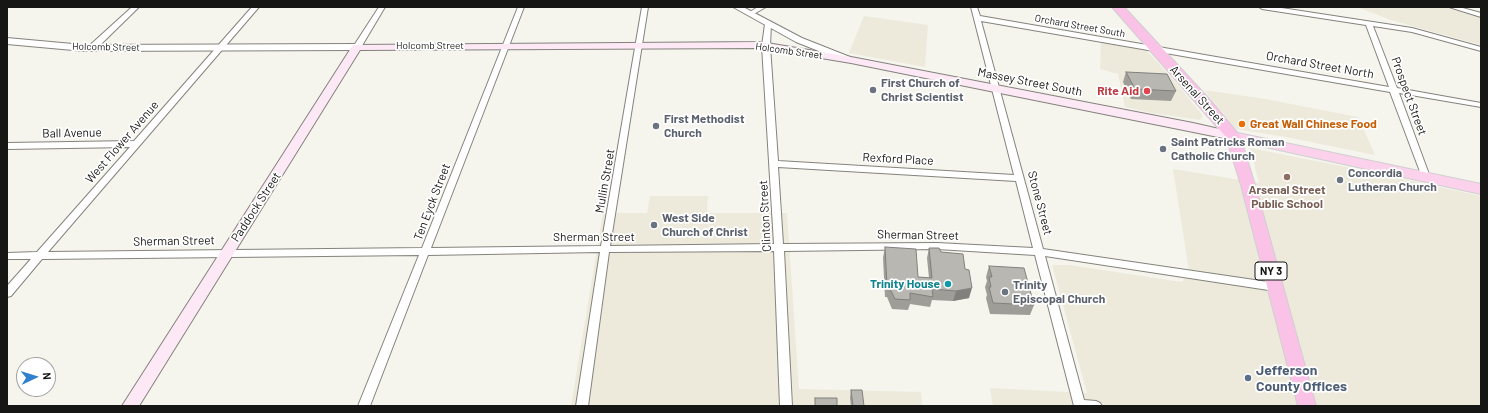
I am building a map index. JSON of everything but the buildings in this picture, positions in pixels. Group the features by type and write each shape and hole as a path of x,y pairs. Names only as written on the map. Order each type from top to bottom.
{"highway":[{"name":"Arsenal Street","path":"1118,7 1233,136 1248,185 1307,406"}],"main road":[{"name":"Holcomb Street","path":"357,46 766,46 852,60"},
{"name":"Paddock Street","path":"130,406 357,46"},
{"name":"Massey Street South","path":"852,60 1233,136"},
{"path":"1233,136 1481,189"}],"street":[{"path":"92,48 136,7"},
{"name":"West Flower Avenue","path":"7,293 256,7"},
{"name":"Paddock Street","path":"357,46 382,7"},
{"name":"Ten Eyck Street","path":"364,406 521,7"},
{"name":"Mullin Street","path":"582,406 605,249 645,7"},
{"name":"Massey Street South","path":"737,7 813,46 852,60"},
{"path":"750,14 763,7"},
{"name":"Stone Street","path":"974,7 1080,406"},
{"path":"1262,7 1412,30 1481,49"},
{"path":"1452,7 1481,15"},
{"name":"Orchard Street South","path":"977,18 1155,49"},
{"name":"Clinton Street","path":"768,24 766,46 779,248 786,406"},
{"name":"Prospect Street","path":"1369,24 1426,177"},
{"name":"Holcomb Street","path":"7,41 92,48 357,46"},
{"name":"Orchard Street North","path":"1155,49 1481,105"},
{"name":"Ball Avenue","path":"7,146 136,144"},
{"name":"Rexford Place","path":"774,164 1020,178"},
{"name":"Sherman Street","path":"7,256 937,246 1040,252 1275,287"},
{"path":"1080,406 1096,406"}],"shaded area":[{"path":"1357,7 1444,7 1481,17 1481,45 1391,20"},
{"path":"864,16 928,25 925,67 849,53"},
{"path":"1101,42 1146,50 1172,78 1203,116 1200,120 1152,113 1125,107 1118,74 1100,69"},
{"path":"1204,90 1265,99 1358,117 1375,155 1286,137 1236,129"},
{"path":"1250,148 1481,196 1481,406 993,406 990,388 1087,393 1052,265 1069,265 1182,282 1189,271 1173,169 1259,183"},
{"path":"650,196 708,196 707,213 787,213 799,389 921,392 922,406 571,406 603,213 647,213"}],"place":[{"name":"First Church of Christ Scientist","path":"873,90"},
{"name":"Rite Aid","path":"1147,91"},
{"name":"Great Wall Chinese Food","path":"1242,124"},
{"name":"First Methodist Church","path":"656,126"},
{"name":"Saint Patricks Roman Catholic Church","path":"1163,149"},
{"name":"Arsenal Street Public School","path":"1287,177"},
{"name":"Concordia Lutheran Church","path":"1340,180"},
{"name":"West Side Church of Christ","path":"654,225"},
{"name":"Trinity House","path":"948,284"},
{"name":"Trinity Episcopal Church","path":"1005,292"},
{"name":"Jefferson County Offices","path":"1248,378"}]}
